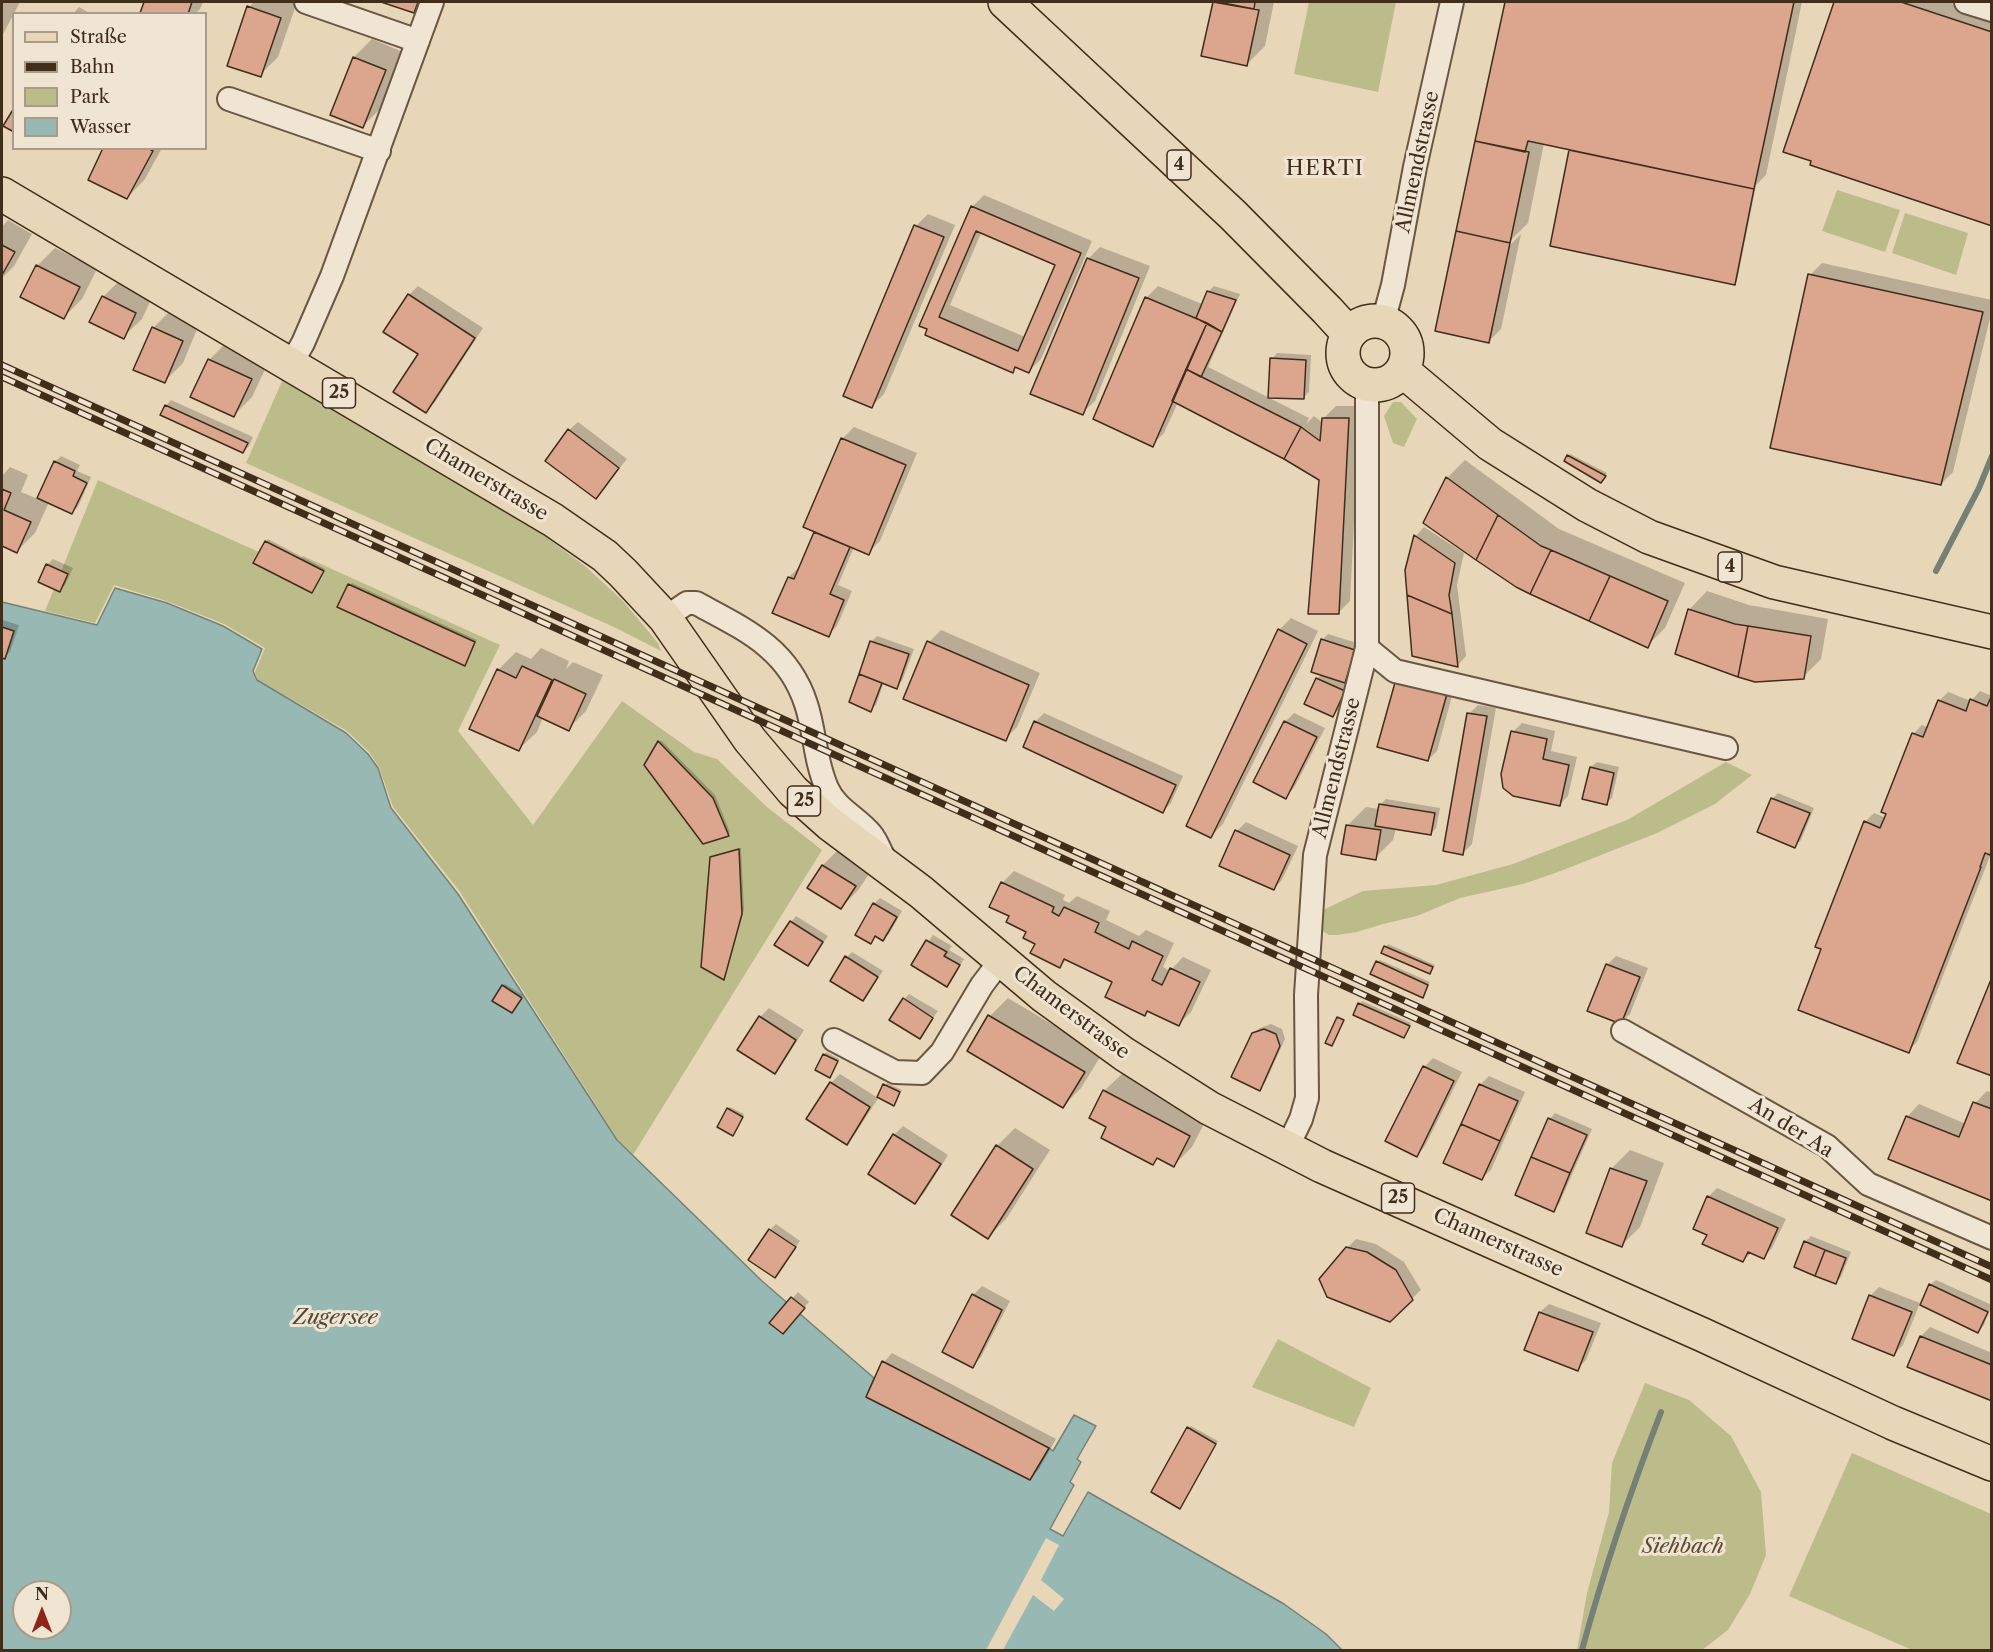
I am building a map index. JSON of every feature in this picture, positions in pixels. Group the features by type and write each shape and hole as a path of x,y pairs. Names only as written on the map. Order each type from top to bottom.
{"main road":[{"name":"4","path":"1005,2 1233,215 1349,334"},
{"name":"Chamerstrasse","path":"2,194 553,520 614,564 665,618 745,733 793,791 830,824 888,866 1044,996 1124,1054 1209,1108 1287,1148 1893,1423 1992,1464"},
{"path":"1383,322 1398,331 1406,345 1406,362 1398,376 1385,384 1370,385 1353,377 1344,361 1344,343 1349,334 1364,323 1383,322"},
{"name":"4","path":"1402,370 1490,444 1587,505 1649,537 1774,582 1992,632"}],"street":[{"path":"306,2 418,41"},
{"path":"291,364 303,343 332,276 432,2"},
{"name":"Allmendstrasse","path":"1383,322 1393,285 1415,167 1452,2"},
{"path":"1966,2 1992,10"},
{"path":"229,99 379,151"},
{"name":"Allmendstrasse","path":"1287,1148 1301,1119 1307,1098 1306,995 1315,855 1368,648 1367,396 1370,385"},
{"name":"Chamerstrasse","path":"665,618 687,603 696,603 754,635 786,663 795,676 806,703 826,787 833,800 872,834 888,866"},
{"path":"1368,648 1395,671 1726,748"},
{"path":"834,1040 895,1072 922,1073 942,1052 982,985 1001,960"},
{"name":"An der Aa","path":"1623,1030 1827,1146 1868,1184 1992,1238"}],"green space":[{"path":"1309,2 1396,2 1378,92 1294,74"},
{"path":"1837,190 1900,210 1885,252 1822,231"},
{"path":"1905,213 1968,233 1956,275 1892,253"},
{"path":"283,379 531,526 585,566 623,601 658,643 661,651 616,628 246,463"},
{"path":"1393,402 1401,402 1417,419 1404,447 1393,443 1384,416"},
{"path":"98,480 297,569 303,556 500,645 458,731 533,825 622,701 694,752 717,759 767,807 822,850 633,1155 618,1140 460,892 393,807 379,767 369,752 347,731 258,680 255,672 265,648 224,624 169,602 114,585 95,623 45,611"},
{"path":"1726,762 1752,775 1715,804 1657,833 1558,872 1523,884 1460,898 1417,916 1357,932 1329,935 1322,931 1323,910 1363,891 1436,885 1513,864 1627,820"},
{"path":"1278,1339 1371,1388 1354,1427 1252,1387"},
{"name":"Siehbach","path":"1645,1383 1689,1400 1731,1436 1761,1492 1766,1555 1750,1594 1728,1630 1702,1650 1577,1650 1587,1593 1609,1512 1612,1463"},
{"path":"1852,1453 1991,1514 1991,1650 1912,1650 1789,1596"}],"water":[{"name":"Zugersee","path":"115,588 167,603 223,626 262,649 253,671 257,680 346,733 368,754 378,768 391,808 458,894 617,1140 762,1281 874,1378 866,1397 1030,1479 1049,1448 1053,1451 1074,1415 1096,1426 1077,1459 1081,1462 1070,1482 1074,1485 1050,1529 1063,1536 1088,1492 1284,1604 1326,1634 1342,1650 2,1650 2,602 97,625"}],"pier":[{"path":"1046,1538 1059,1545 1041,1580 1064,1599 1054,1611 1033,1595 1003,1650 986,1650"}],"building":[{"path":"144,2 192,2 189,12 140,12"},
{"path":"381,2 418,2 414,13"},
{"path":"1213,2 1259,10 1247,66 1201,56"},
{"path":"1218,2 1255,2 1254,9"},
{"path":"1505,2 1794,2 1754,189 1528,141 1525,152 1475,141"},
{"path":"1834,2 1901,2 1992,32 1992,226 1810,165 1811,161 1783,152"},
{"path":"247,6 281,18 261,77 227,66"},
{"path":"353,57 386,70 363,128 330,115"},
{"path":"12,111 12,131 3,126"},
{"path":"1475,141 1529,152 1510,243 1456,231"},
{"path":"102,150 153,151 127,199 88,180"},
{"path":"1569,150 1754,189 1735,285 1550,246"},
{"path":"971,206 1081,253 1029,373 1015,367 1013,373 925,335 927,329 919,326","holes":["976,231 1055,265 1018,351 939,317"]},
{"path":"914,225 944,237 872,408 843,396"},
{"path":"1456,231 1510,243 1489,343 1435,331"},
{"path":"2,245 15,252 2,275"},
{"path":"1087,258 1139,278 1083,415 1030,394"},
{"path":"36,265 80,287 64,319 20,297"},
{"path":"1808,274 1983,312 1941,485 1770,448"},
{"path":"1207,291 1236,300 1222,332 1196,318"},
{"path":"408,294 475,338 426,413 393,392 418,354 383,332"},
{"path":"102,296 136,313 124,339 89,322"},
{"path":"1145,297 1207,323 1153,447 1093,419"},
{"path":"1207,323 1222,332 1201,377 1186,369"},
{"path":"152,327 183,341 165,383 133,370"},
{"path":"1270,358 1306,360 1304,399 1268,398"},
{"path":"208,359 252,379 234,417 190,397"},
{"path":"1186,369 1301,427 1284,459 1172,401"},
{"path":"165,405 248,443 243,453 160,415"},
{"path":"1322,418 1349,418 1339,614 1308,614 1319,480 1284,459 1301,427 1320,441"},
{"path":"568,429 619,468 596,499 545,461"},
{"path":"841,438 906,465 869,555 803,527"},
{"path":"1567,455 1606,476 1601,483 1564,461"},
{"path":"54,461 75,471 73,476 87,483 72,514 37,498"},
{"path":"1446,477 1498,515 1476,560 1423,523"},
{"path":"2,489 11,493 4,510 31,522 17,553 2,546"},
{"path":"1498,515 1541,546 1551,550 1530,594 1476,560"},
{"path":"814,532 850,547 830,594 844,600 829,637 772,613 788,577 794,579"},
{"path":"1414,535 1455,563 1449,595 1452,614 1407,595 1405,570"},
{"path":"265,541 324,571 312,593 253,563"},
{"path":"1551,550 1610,576 1589,621 1530,594"},
{"path":"46,564 68,574 60,592 38,582"},
{"path":"1610,576 1668,601 1648,648 1589,621"},
{"path":"348,584 475,642 465,666 337,607"},
{"path":"1407,595 1452,614 1458,667 1412,656"},
{"path":"1688,609 1748,626 1738,677 1675,654"},
{"path":"1748,626 1811,636 1804,679 1755,682 1738,677"},
{"path":"2,627 14,631 5,659 2,658"},
{"path":"1278,629 1307,644 1211,838 1186,826"},
{"path":"1321,639 1355,650 1345,683 1311,672"},
{"path":"870,641 909,654 897,689 859,674"},
{"path":"927,641 1029,685 1006,741 903,699"},
{"path":"522,666 552,680 519,751 469,729 497,669 516,678"},
{"path":"859,674 882,683 871,712 849,702"},
{"path":"1316,678 1345,691 1333,717 1304,704"},
{"path":"554,679 586,694 569,731 537,716"},
{"path":"1396,679 1447,694 1428,761 1377,747"},
{"path":"1992,695 1992,850 1990,855 1985,853 1909,1053 1798,1010 1821,949 1815,947 1864,821 1880,828 1886,814 1881,812 1912,733 1923,737 1938,700 1966,711 1970,699 1987,706"},
{"path":"1467,713 1487,716 1463,855 1443,851"},
{"path":"1034,721 1176,785 1163,813 1023,747"},
{"path":"1284,721 1317,737 1286,799 1253,782"},
{"path":"1511,731 1547,739 1543,759 1569,765 1560,806 1513,796 1503,788 1501,774"},
{"path":"658,741 713,798 729,836 703,844 644,765"},
{"path":"1590,767 1614,773 1607,805 1582,799"},
{"path":"1771,798 1810,813 1795,848 1757,832"},
{"path":"1379,804 1435,813 1431,835 1375,826"},
{"path":"1346,825 1381,830 1376,860 1341,854"},
{"path":"1235,830 1290,855 1274,890 1219,866"},
{"path":"739,849 742,914 724,980 701,967 710,857"},
{"path":"822,865 856,886 841,909 807,888"},
{"path":"1001,882 1054,907 1052,912 1059,916 1064,907 1099,923 1095,932 1129,949 1132,941 1163,956 1152,980 1162,985 1170,968 1200,982 1179,1026 1147,1011 1145,1016 1105,997 1112,982 1064,959 1060,968 1030,953 1035,944 1023,938 1026,932 1006,922 1009,916 989,907"},
{"path":"873,903 897,917 883,941 875,936 871,944 855,935"},
{"path":"790,921 823,942 808,966 774,945"},
{"path":"926,940 947,952 944,956 960,965 947,987 911,965"},
{"path":"1384,946 1433,967 1430,974 1381,953"},
{"path":"845,956 878,977 863,1001 830,981"},
{"path":"1376,961 1428,985 1423,998 1370,974"},
{"path":"1606,964 1640,977 1621,1024 1587,1011"},
{"path":"1992,977 1992,1076 1957,1063"},
{"path":"502,985 522,998 512,1013 492,1001"},
{"path":"903,998 933,1018 920,1039 889,1020"},
{"path":"1358,1003 1410,1026 1404,1038 1353,1015"},
{"path":"988,1015 1085,1072 1063,1108 967,1051"},
{"path":"759,1016 796,1040 775,1074 737,1050"},
{"path":"1337,1017 1344,1020 1332,1046 1325,1043"},
{"path":"1264,1029 1276,1034 1280,1046 1260,1091 1231,1077 1252,1033"},
{"path":"823,1054 838,1061 830,1078 815,1070"},
{"path":"1423,1066 1454,1081 1417,1157 1385,1141"},
{"path":"830,1082 870,1107 847,1145 806,1119"},
{"path":"883,1084 900,1092 894,1106 877,1097"},
{"path":"1479,1084 1518,1101 1500,1141 1461,1124"},
{"path":"1103,1090 1190,1136 1174,1167 1157,1158 1153,1165 1101,1138 1106,1127 1089,1118"},
{"path":"1973,1102 1992,1109 1992,1201 1888,1159 1906,1116 1959,1137"},
{"path":"727,1108 743,1117 733,1136 717,1127"},
{"path":"1548,1118 1587,1135 1570,1173 1531,1157"},
{"path":"1461,1124 1500,1141 1482,1180 1443,1163"},
{"path":"893,1134 941,1164 915,1204 868,1174"},
{"path":"996,1145 1033,1169 988,1239 951,1215"},
{"path":"1531,1157 1570,1173 1554,1212 1515,1195"},
{"path":"1610,1168 1647,1181 1622,1247 1586,1233"},
{"path":"1707,1196 1778,1228 1764,1259 1748,1252 1743,1262 1702,1244 1707,1235 1693,1229"},
{"path":"769,1229 796,1247 775,1278 748,1260"},
{"path":"1804,1241 1825,1250 1815,1276 1794,1267"},
{"path":"1346,1247 1367,1252 1396,1270 1413,1300 1390,1322 1327,1297 1319,1279"},
{"path":"1825,1250 1846,1258 1836,1284 1815,1276"},
{"path":"1929,1284 1988,1312 1978,1333 1920,1305"},
{"path":"972,1294 1002,1310 973,1368 942,1352"},
{"path":"1869,1295 1912,1312 1894,1356 1852,1339"},
{"path":"791,1297 805,1308 783,1334 769,1323"},
{"path":"1539,1312 1593,1332 1578,1371 1524,1350"},
{"path":"1920,1336 1992,1365 1992,1401 1907,1367"},
{"path":"882,1361 1049,1448 1030,1480 866,1397"},
{"path":"1187,1427 1216,1444 1180,1509 1151,1492"}],"waterway":[{"path":"1936,571 1979,488 1992,456"},
{"path":"1582,1650 1618,1530 1661,1412"}],"railway":[{"path":"2,365 1992,1267"},
{"path":"2,377 1992,1280"}],"district":[{"name":"HERTI","path":"1325,169"}]}
